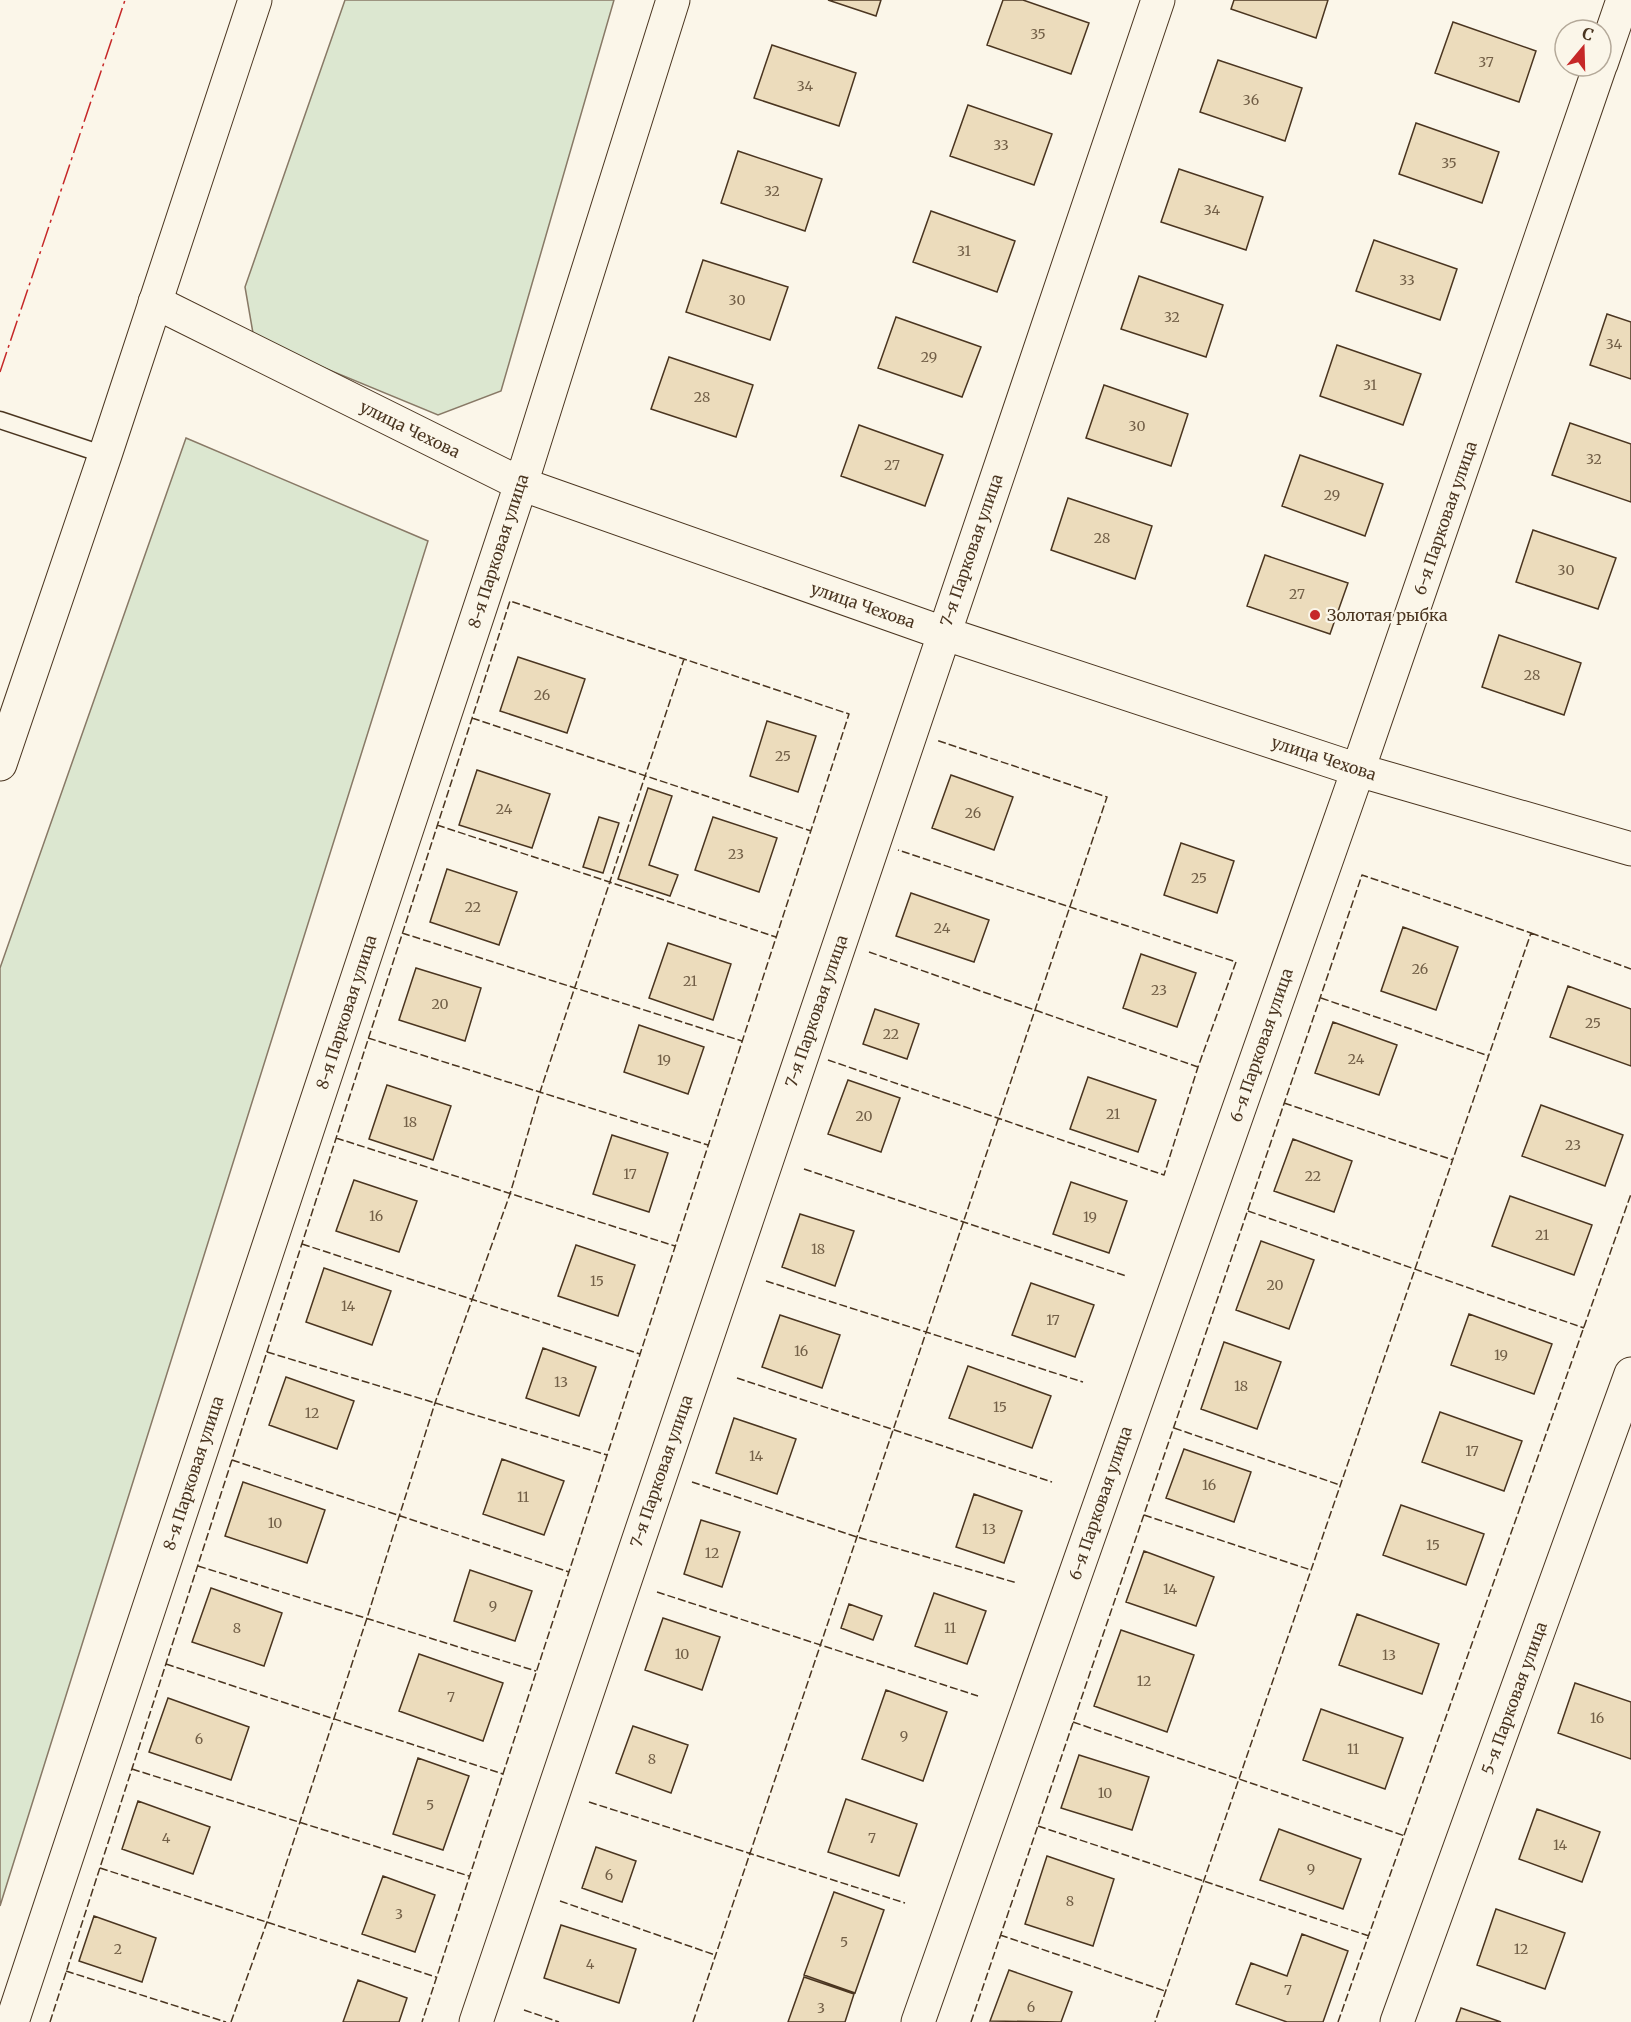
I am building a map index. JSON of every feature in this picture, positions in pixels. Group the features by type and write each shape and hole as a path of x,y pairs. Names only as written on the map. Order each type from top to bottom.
{"street":[{"path":"0,764 255,0"},
{"name":"8-я Парковая улица","path":"12,2022 520,484 673,0"},
{"name":"7-я Парковая улица","path":"476,2022 1158,0"},
{"name":"6-я Парковая улица","path":"1613,30 1623,0"},
{"name":"6-я Парковая улица","path":"918,2022 1358,770 1597,78"},
{"name":"улица Чехова","path":"155,302 520,484 943,633 1358,770 1631,849"},
{"name":"5-я Парковая улица","path":"1397,2022 1631,1374"}],"lane":[{"path":"0,420 105,455"}],"green space":[{"path":"345,0 614,0 501,391 438,415 254,339 245,287"},
{"path":"186,438 428,541 0,1906 0,968"}],"building":[{"path":"828,0 881,0 876,16"},
{"path":"1003,0 1023,0 1089,23 1071,74 987,45"},
{"path":"1234,0 1328,0 1316,38 1231,9"},
{"path":"1453,22 1536,51 1519,102 1435,73"},
{"path":"772,45 856,73 839,126 754,98"},
{"path":"1218,60 1302,88 1285,141 1200,112"},
{"path":"968,105 1052,134 1034,185 950,156"},
{"path":"1416,123 1499,152 1482,203 1399,174"},
{"path":"738,151 822,179 805,231 721,203"},
{"path":"1179,169 1263,197 1246,250 1161,222"},
{"path":"931,211 1015,241 997,292 913,262"},
{"path":"1374,240 1457,269 1440,320 1356,291"},
{"path":"703,260 788,287 770,340 686,312"},
{"path":"1139,276 1223,305 1206,357 1121,329"},
{"path":"1607,314 1631,322 1631,379 1590,365"},
{"path":"896,317 981,347 962,397 878,368"},
{"path":"1337,345 1421,374 1403,425 1320,396"},
{"path":"669,357 753,385 736,437 651,409"},
{"path":"1104,385 1188,414 1171,466 1086,438"},
{"path":"1570,423 1631,444 1631,502 1552,475"},
{"path":"859,425 943,455 925,506 841,476"},
{"path":"1300,455 1383,484 1365,536 1282,506"},
{"path":"1068,498 1152,526 1135,579 1051,550"},
{"path":"1533,530 1616,558 1598,609 1516,582"},
{"path":"1265,555 1348,583 1330,634 1247,606"},
{"path":"1499,635 1581,663 1564,715 1482,687"},
{"path":"518,657 585,679 567,733 500,711"},
{"path":"767,721 816,736 798,792 750,776"},
{"path":"477,770 550,794 532,848 459,825"},
{"path":"951,775 1013,797 994,850 932,828"},
{"path":"648,788 672,796 649,865 678,875 670,896 618,879"},
{"path":"599,817 619,823 603,873 583,867"},
{"path":"713,817 777,838 759,892 695,870"},
{"path":"1181,843 1234,861 1217,913 1164,895"},
{"path":"447,869 517,892 499,945 430,922"},
{"path":"911,893 989,920 974,962 896,936"},
{"path":"1403,927 1458,947 1436,1010 1381,991"},
{"path":"668,943 731,964 713,1020 649,998"},
{"path":"1141,954 1196,973 1177,1027 1123,1008"},
{"path":"416,968 481,988 465,1041 399,1020"},
{"path":"1568,986 1631,1009 1631,1066 1550,1037"},
{"path":"875,1009 919,1024 907,1059 863,1044"},
{"path":"1333,1022 1397,1045 1379,1095 1315,1073"},
{"path":"639,1025 704,1047 688,1094 624,1072"},
{"path":"1088,1077 1156,1100 1138,1152 1070,1129"},
{"path":"848,1080 900,1098 881,1152 828,1134"},
{"path":"387,1085 451,1106 433,1160 369,1139"},
{"path":"1541,1105 1623,1135 1605,1186 1522,1156"},
{"path":"612,1135 668,1153 649,1212 593,1194"},
{"path":"1293,1139 1352,1161 1334,1212 1274,1191"},
{"path":"354,1180 417,1201 399,1252 336,1231"},
{"path":"1071,1182 1127,1201 1109,1253 1053,1234"},
{"path":"1510,1196 1592,1225 1574,1275 1492,1246"},
{"path":"800,1214 854,1231 835,1286 782,1267"},
{"path":"1261,1241 1314,1260 1289,1329 1236,1310"},
{"path":"576,1245 635,1265 618,1316 558,1296"},
{"path":"324,1268 391,1291 372,1345 306,1322"},
{"path":"1031,1283 1094,1305 1075,1357 1012,1335"},
{"path":"1469,1314 1552,1344 1534,1394 1451,1365"},
{"path":"780,1315 840,1335 822,1388 762,1367"},
{"path":"1224,1342 1281,1362 1257,1429 1201,1409"},
{"path":"543,1348 596,1367 579,1416 526,1398"},
{"path":"968,1366 1051,1396 1032,1448 949,1418"},
{"path":"286,1377 354,1401 337,1449 269,1425"},
{"path":"1440,1412 1522,1441 1504,1491 1422,1462"},
{"path":"734,1418 796,1439 777,1494 716,1473"},
{"path":"1184,1449 1251,1472 1234,1522 1166,1498"},
{"path":"502,1459 564,1481 544,1535 483,1514"},
{"path":"243,1482 325,1510 307,1563 225,1536"},
{"path":"974,1494 1022,1511 1004,1563 956,1547"},
{"path":"1401,1505 1484,1534 1466,1585 1383,1555"},
{"path":"701,1520 740,1532 722,1587 684,1574"},
{"path":"1144,1551 1214,1577 1196,1626 1126,1602"},
{"path":"470,1570 532,1591 515,1641 454,1621"},
{"path":"211,1588 282,1613 264,1666 192,1642"},
{"path":"934,1593 986,1611 967,1664 915,1646"},
{"path":"849,1604 882,1616 873,1640 841,1628"},
{"path":"1357,1614 1439,1644 1422,1694 1339,1665"},
{"path":"663,1618 720,1637 702,1690 645,1670"},
{"path":"1121,1630 1194,1655 1167,1732 1094,1706"},
{"path":"419,1654 503,1683 483,1741 399,1711"},
{"path":"1575,1683 1631,1702 1631,1759 1558,1733"},
{"path":"886,1690 947,1712 923,1781 862,1759"},
{"path":"168,1698 249,1727 231,1780 149,1752"},
{"path":"1321,1709 1403,1738 1385,1789 1303,1760"},
{"path":"633,1726 688,1745 671,1793 616,1773"},
{"path":"1079,1755 1149,1777 1132,1830 1061,1808"},
{"path":"418,1758 469,1776 443,1850 393,1834"},
{"path":"846,1799 917,1824 899,1876 828,1852"},
{"path":"138,1801 210,1827 193,1874 122,1849"},
{"path":"1537,1809 1600,1832 1582,1882 1519,1859"},
{"path":"1279,1829 1361,1859 1343,1909 1260,1880"},
{"path":"596,1847 636,1861 622,1902 582,1888"},
{"path":"1047,1856 1114,1879 1093,1946 1025,1924"},
{"path":"383,1876 435,1895 415,1952 362,1934"},
{"path":"834,1892 884,1910 855,1993 804,1975"},
{"path":"1496,1909 1565,1933 1545,1989 1477,1965"},
{"path":"94,1916 156,1938 142,1982 79,1961"},
{"path":"561,1925 636,1949 619,2003 544,1978"},
{"path":"1302,1934 1348,1951 1323,2022 1287,2022 1236,2004 1251,1963 1287,1976"},
{"path":"1009,1970 1072,1992 1061,2022 990,2021"},
{"path":"804,1977 854,1994 845,2022 788,2022"},
{"path":"358,1980 407,1998 399,2022 343,2022"},
{"path":"1461,2008 1501,2022 1456,2022"}],"fence":[{"path":"50,2022 510,601 849,714 422,2022"},
{"path":"231,2022 267,1922 435,1403 510,1194 540,1092 684,659"},
{"path":"472,718 811,831"},
{"path":"693,2022 1107,797 936,740"},
{"path":"437,825 776,937"},
{"path":"828,1060 1164,1175 1198,1067 1236,962 898,850"},
{"path":"971,2022 1362,875 1531,933 1155,2022"},
{"path":"402,933 742,1041"},
{"path":"1531,933 1631,969"},
{"path":"869,952 1198,1067"},
{"path":"1321,998 1489,1056"},
{"path":"368,1038 708,1145"},
{"path":"1284,1103 1453,1160"},
{"path":"336,1138 675,1246"},
{"path":"804,1169 1126,1276"},
{"path":"1338,2022 1631,1194"},
{"path":"1248,1211 1584,1328"},
{"path":"302,1244 640,1354"},
{"path":"766,1281 1083,1382"},
{"path":"267,1352 607,1455"},
{"path":"737,1378 1052,1482"},
{"path":"1174,1428 1340,1485"},
{"path":"232,1460 569,1572"},
{"path":"692,1482 857,1537 1017,1583"},
{"path":"1144,1515 1311,1570"},
{"path":"198,1566 536,1671"},
{"path":"657,1592 978,1696"},
{"path":"166,1664 503,1774"},
{"path":"1073,1722 1405,1836"},
{"path":"132,1769 469,1876"},
{"path":"589,1802 905,1903"},
{"path":"1038,1826 1369,1936"},
{"path":"100,1868 436,1977"},
{"path":"560,1901 715,1955"},
{"path":"1000,1935 1165,1991"},
{"path":"66,1971 226,2022"},
{"path":"524,2010 559,2022"}],"power":[{"path":"0,372 125,0"}],"place":[{"name":"Золотая рыбка","path":"1315,615"}]}
